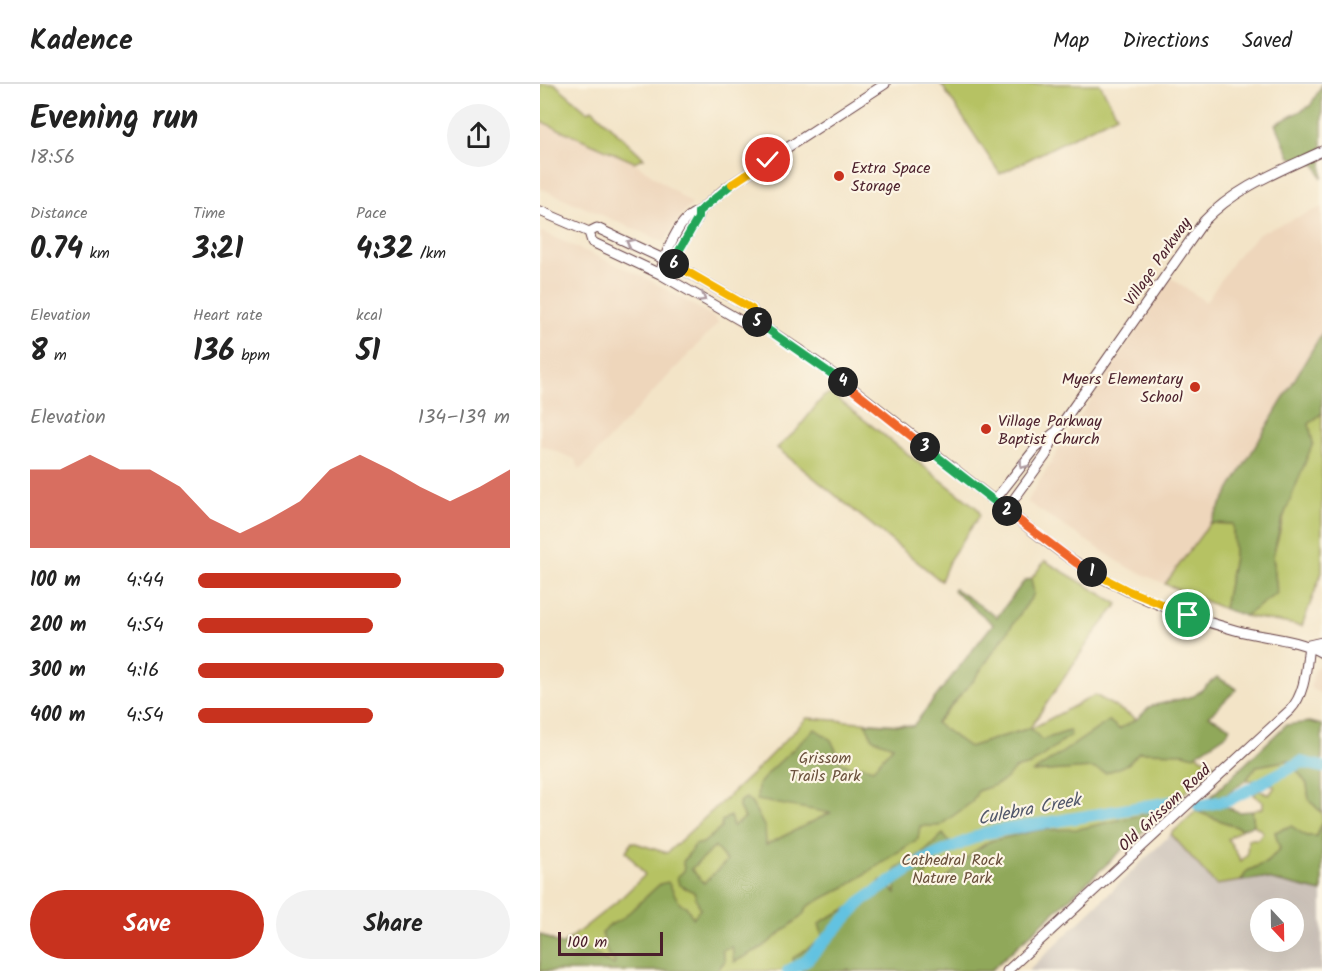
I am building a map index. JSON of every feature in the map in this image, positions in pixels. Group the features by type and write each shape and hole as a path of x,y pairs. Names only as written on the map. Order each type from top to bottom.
{"street":[{"path":"660,274 698,218 698,212 727,187 885,84"},
{"name":"Village Parkway","path":"1006,510 1046,455 1056,432 1195,232 1214,210 1247,187 1322,151"},
{"path":"540,211 589,232 597,228 668,261 752,309 754,321"},
{"path":"589,232 592,242 660,274 743,322 754,321 828,370 1076,563 1129,591 1209,623 1257,636 1309,645 1322,653"},
{"name":"Village Parkway","path":"994,501 1035,449 1056,432"},
{"path":"1309,645 1322,642"},
{"name":"Old Grissom Road","path":"1007,971 1290,710 1298,701 1302,688 1309,645"}],"shaded area":[{"path":"540,121 634,162 692,204 664,242 540,188"},
{"name":"Myers Elementary School","path":"1322,207 1322,333 1210,523 1165,584 1127,567 1027,502 1063,442 1171,278 1206,302 1237,256 1260,233"},
{"path":"540,231 646,278 714,317 718,323 580,470 575,459 540,445"},
{"path":"1322,665 1322,694 1310,688 1315,668"},
{"path":"1171,834 1216,885 1263,878 1322,892 1322,971 1028,971"}],"green space":[{"path":"540,84 555,84 588,112 592,109 644,158 634,162 540,121"},
{"path":"941,84 1100,84 1117,115 1000,174"},
{"path":"1322,85 1322,179 1316,165 1290,157 1276,124 1310,106"},
{"path":"1322,333 1322,413 1309,424 1313,443 1281,523 1273,556 1277,593 1245,616 1224,609 1234,557 1233,524 1210,523"},
{"path":"828,394 835,397 978,509 980,515 950,559 941,581 777,448 797,430 823,397"},
{"path":"1322,413 1322,572 1302,626 1245,616 1277,593 1273,556 1309,424"},
{"path":"1210,523 1233,524 1234,557 1224,609 1165,584"},
{"path":"1045,561 1118,604 1091,638 1030,728 969,747 935,723 973,681 1033,594 1031,579"},
{"name":"Grissom Trails Park","path":"1031,579 1034,594 973,681 936,723 969,747 1030,728 1042,740 1069,731 1071,735 1030,765 1014,769 1003,781 978,791 972,802 939,826 920,826 918,839 847,886 808,906 802,916 763,947 734,962 732,947 722,950 725,961 717,971 540,971 540,934 562,945 568,940 614,965 615,962 608,955 602,933 608,926 622,919 660,884 668,882 680,904 686,906 693,918 700,909 694,892 679,885 677,877 684,871 683,862 695,845 703,843 721,828 722,821 730,816 733,826 745,818 739,808 739,802 746,798 752,804 765,828 766,845 830,813 757,800 758,785 815,729 831,740 842,763 851,767 862,766 873,769 893,746 873,739 865,723 913,726 993,624 953,590 954,588 997,617 1025,580","holes":["715,847 727,861 704,883 691,869"]},
{"path":"1217,677 1237,689 1209,716 1230,727 1227,734 1194,756 1184,753 1139,752 1128,764 1106,773 1092,768 1033,772 1109,721 1119,729 1137,719 1151,706 1194,696"},
{"name":"Cathedral Rock Nature Park","path":"1095,695 1215,765 990,971 540,971 540,934 562,945 620,899 645,875 626,851 632,842 667,853 754,772 807,718 913,726 856,800 1021,734"},
{"path":"1310,722 1322,725 1322,813 1309,800 1307,784 1289,760 1257,766 1246,780 1226,795 1226,807 1239,812 1252,811 1254,825 1242,829 1196,811 1286,725"},
{"path":"1290,760 1307,784 1309,800 1322,813 1317,836 1306,836 1291,826 1275,832 1280,849 1267,862 1247,871 1241,881 1216,885 1171,834 1196,811 1242,829 1228,839 1241,861 1247,855 1248,839 1258,839 1263,832 1254,825 1252,811 1263,808 1263,802 1254,795 1258,790 1269,795 1275,787 1263,781 1246,780 1257,766"},
{"path":"1167,809 990,971 849,971 849,969 801,971 794,964 793,958 823,938 819,924 863,899 881,880 896,893 895,870 907,861 910,866 914,864 917,856 943,834 950,843 927,872 918,889 939,886 973,852 990,841 1039,830 1079,829"},
{"path":"1322,821 1322,892 1263,878 1241,881 1247,871 1267,862 1280,849 1275,832 1291,826 1306,836 1317,836"}],"waterway":[{"name":"Culebra Creek","path":"1199,806 1229,800 1301,762 1322,767"},
{"name":"Culebra Creek","path":"788,971 806,961 863,900 924,860 985,833 1177,801"}],"place":[{"name":"Extra Space Storage","path":"839,176"},
{"name":"Myers Elementary School","path":"1195,387"},
{"name":"Village Parkway Baptist Church","path":"986,429"}],"route":[{"path":"768,160 720,192 698,212 698,218 672,263 752,309 754,321 828,370 1076,563 1129,591 1188,615"}]}
